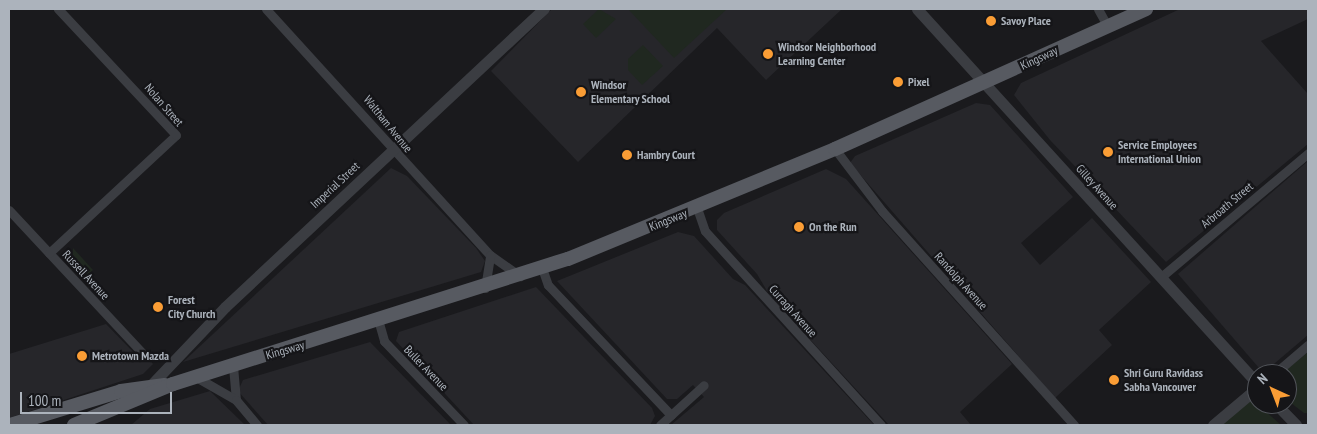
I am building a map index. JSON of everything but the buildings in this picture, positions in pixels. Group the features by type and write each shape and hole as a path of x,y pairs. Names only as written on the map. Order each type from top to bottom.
{"main road":[{"name":"Kingsway","path":"74,425 173,384 379,323 485,288 697,208 985,83 1146,9"},
{"name":"Kingsway","path":"10,425 121,391 173,384"}],"street":[{"name":"Nolan Street","path":"49,253 176,135 58,9"},
{"name":"Waltham Avenue","path":"266,9 490,255 520,276"},
{"name":"Imperial Street","path":"150,386 225,307 544,9"},
{"name":"Gilley Avenue","path":"917,9 1247,372"},
{"path":"1098,9 1108,27"},
{"name":"Randolph Avenue","path":"835,149 882,211 1074,425"},
{"name":"Arbroath Street","path":"1161,277 1308,153"},
{"name":"Curragh Avenue","path":"697,208 705,231 880,425"},
{"name":"Russell Avenue","path":"9,210 145,356"},
{"path":"485,288 490,255"},
{"path":"542,268 548,285 671,415"},
{"name":"Buller Avenue","path":"379,323 384,341 464,425"},
{"path":"1286,364 1308,345"},
{"path":"233,366 236,400"},
{"path":"196,377 236,400 257,425"},
{"path":"660,425 704,385"},
{"path":"1213,425 1247,396"},
{"path":"1286,414 1296,425"}],"shaded area":[{"name":"Windsor Elementary School","path":"552,9 842,9 766,80 717,28 578,162 491,71"},
{"path":"599,9 616,19 596,38 583,24"},
{"path":"628,9 727,9 674,58"},
{"path":"1180,9 1308,9 1308,19 1261,41 1308,94 1308,144 1166,262 1050,140 1014,95 1021,83"},
{"path":"643,45 663,66 642,85 628,70 628,59"},
{"path":"976,103 990,105 1073,197 1021,243 1040,265 1092,218 1151,282 1099,330 1112,345 1055,398 850,163 855,156"},
{"path":"1308,161 1308,335 1274,364 1256,364 1178,274"},
{"path":"391,168 407,176 476,248 485,261 481,272 183,362"},
{"path":"826,169 846,179 1012,364 960,412 971,425 889,425 770,296 757,274 717,230 717,220 724,213"},
{"path":"678,232 694,236 733,279 745,285 874,425 671,425 704,397 693,385 677,399 667,399 557,281"},
{"path":"73,248 93,270 85,277 72,263"},
{"path":"536,287 652,408 655,416 650,425 474,425 396,341 399,332"},
{"path":"106,324 141,360 145,356 153,364 143,374 9,418 9,354"},
{"path":"370,342 451,425 268,425 238,391 243,380"},
{"path":"1308,352 1308,413 1304,413 1297,408 1297,364 1293,364"},
{"path":"210,391 245,425 131,425 150,409"},
{"path":"1247,403 1247,414 1269,414 1281,425 1221,425"}],"place":[{"name":"Savoy Place","path":"991,21"},
{"name":"Windsor Neighborhood Learning Center","path":"768,54"},
{"name":"Pixel","path":"898,82"},
{"name":"Windsor Elementary School","path":"581,92"},
{"name":"Service Employees International Union","path":"1108,152"},
{"name":"Hambry Court","path":"627,155"},
{"name":"On the Run","path":"799,227"},
{"name":"Forest City Church","path":"158,307"},
{"name":"Metrotown Mazda","path":"82,356"},
{"name":"Shri Guru Ravidass Sabha Vancouver","path":"1114,380"}]}
